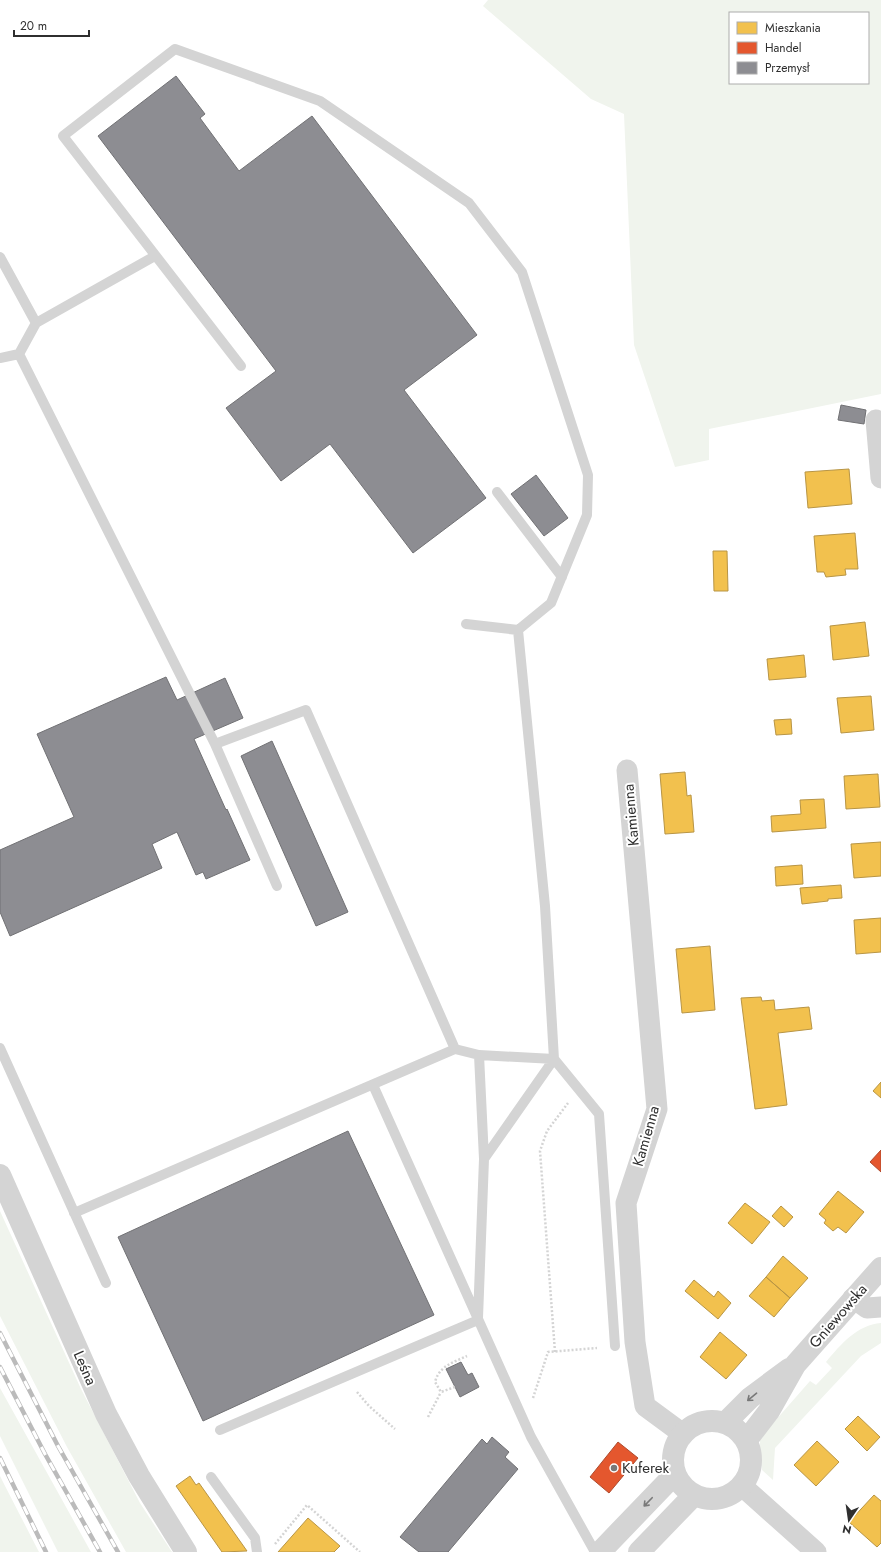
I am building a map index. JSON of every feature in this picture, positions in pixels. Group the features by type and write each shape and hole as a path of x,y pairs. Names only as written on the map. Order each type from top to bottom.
{"street":[{"path":"876,420 881,478"},
{"name":"Kamienna","path":"627,770 657,1108 626,1203 636,1342 645,1406 683,1434"},
{"name":"Leśna","path":"0,1175 106,1414 139,1476 186,1552"},
{"name":"Gniewowska","path":"746,1440 769,1411 795,1365 881,1268"},
{"path":"853,1298 867,1308 881,1307"},
{"name":"Gniewowska","path":"725,1423 750,1398 795,1365"},
{"path":"710,1421 725,1423 737,1430 746,1440 751,1456 750,1472 742,1486 732,1494 720,1499 706,1499 694,1495 682,1486 675,1474 673,1460 675,1446 683,1434 695,1425 710,1421"},
{"path":"600,1552 675,1474"},
{"path":"742,1486 816,1552"},
{"path":"639,1552 694,1495"}],"lane":[{"path":"241,366 63,136 175,49 320,101 469,202 522,272 588,475 587,515 551,603 518,630 466,624"},
{"path":"0,358 19,354 36,323 155,256"},
{"path":"0,257 36,323"},
{"path":"19,354 215,744 277,886"},
{"path":"497,492 562,577"},
{"path":"518,630 545,906 554,1059 599,1114 615,1346"},
{"path":"215,744 306,710 455,1049"},
{"path":"0,1048 106,1283"},
{"path":"74,1213 455,1049 479,1055 554,1059"},
{"path":"478,1320 484,1159 479,1055"},
{"path":"484,1159 554,1059"},
{"path":"372,1085 531,1437 595,1552"},
{"path":"220,1430 478,1320"},
{"path":"211,1477 255,1538 258,1552"}],"path":[{"path":"555,1352 540,1151 547,1131 579,1089"},
{"path":"540,1376 548,1352 615,1346"},
{"path":"441,1392 435,1382 436,1378 445,1366 467,1356"},
{"path":"428,1416 441,1392 455,1387"},
{"path":"355,1389 368,1406 395,1429"},
{"path":"273,1546 307,1505 360,1552"}],"shaded area":[{"path":"488,0 881,0 881,394 709,429 709,460 675,467 634,345 624,114 591,99 483,6"},
{"path":"0,1211 81,1389 140,1503 172,1552 126,1552 67,1447 0,1316"},
{"path":"881,1323 881,1343 861,1356 775,1448 773,1480 762,1470 760,1438 810,1381 816,1385 832,1368 826,1362 850,1336 864,1327"},
{"path":"0,1388 91,1552 58,1552 0,1436"},
{"path":"0,1476 4,1484 39,1552 0,1552"}],"building: Mieszkania":[{"path":"849,469 852,504 808,508 805,472"},
{"path":"855,533 858,569 845,569 846,575 826,577 824,572 817,572 814,536"},
{"path":"713,551 727,551 728,591 714,591"},
{"path":"865,622 869,656 833,660 830,626"},
{"path":"804,655 806,677 769,680 767,659"},
{"path":"871,696 874,730 841,733 837,698"},
{"path":"791,719 792,734 776,735 774,720"},
{"path":"685,772 687,796 691,795 694,832 665,834 660,774"},
{"path":"878,774 880,807 846,809 844,776"},
{"path":"824,799 826,828 772,832 771,816 801,814 800,800"},
{"path":"881,842 881,876 854,878 851,844"},
{"path":"802,865 803,884 776,886 775,867"},
{"path":"841,885 842,898 802,904 800,888"},
{"path":"881,918 881,952 856,954 854,920"},
{"path":"710,946 715,1010 682,1013 676,949"},
{"path":"761,997 762,1001 774,1000 775,1010 809,1007 812,1029 778,1033 787,1105 755,1109 741,998"},
{"path":"881,1082 881,1098 873,1091"},
{"path":"838,1191 864,1212 846,1233 838,1227 833,1231 824,1223 826,1220 819,1214"},
{"path":"745,1203 770,1222 752,1244 728,1223"},
{"path":"781,1206 793,1217 784,1227 772,1216"},
{"path":"783,1256 808,1278 790,1298 766,1277"},
{"path":"766,1277 790,1298 774,1317 749,1296"},
{"path":"694,1280 714,1297 718,1291 731,1303 718,1319 685,1291"},
{"path":"720,1332 747,1355 726,1379 700,1357"},
{"path":"858,1416 880,1437 867,1451 845,1429"},
{"path":"817,1441 839,1462 816,1486 794,1465"},
{"path":"190,1476 196,1485 199,1483 247,1551 222,1552 176,1486"},
{"path":"874,1495 881,1501 881,1543 877,1547 849,1522"},
{"path":"308,1518 340,1546 334,1552 278,1552"}],"building: Handel":[{"path":"881,1150 881,1172 870,1162"},
{"name":"Kuferek","path":"618,1442 638,1458 609,1493 590,1477"}],"building: Przemysł":[{"path":"176,76 205,114 200,118 239,171 312,116 477,335 404,390 486,498 413,553 330,444 281,481 226,408 276,371 98,136"},
{"path":"841,405 866,410 864,424 838,420"},
{"path":"536,475 568,518 544,536 511,494"},
{"path":"166,677 177,700 225,678 243,718 194,739 250,860 206,879 203,872 196,875 177,832 152,844 162,868 10,936 0,912 0,850 74,817 37,734"},
{"path":"272,741 348,912 316,926 241,756"},
{"path":"348,1131 434,1315 203,1421 118,1237"},
{"path":"461,1362 468,1375 472,1373 479,1387 460,1397 446,1369"},
{"path":"492,1437 509,1452 505,1457 518,1469 448,1552 419,1552 400,1537 482,1439 487,1444"}],"railway":[{"path":"0,1333 58,1446 118,1552"},
{"path":"0,1367 45,1454 100,1552"},
{"path":"0,1458 46,1552"}],"place":[{"name":"Kuferek","path":"614,1468"}]}
